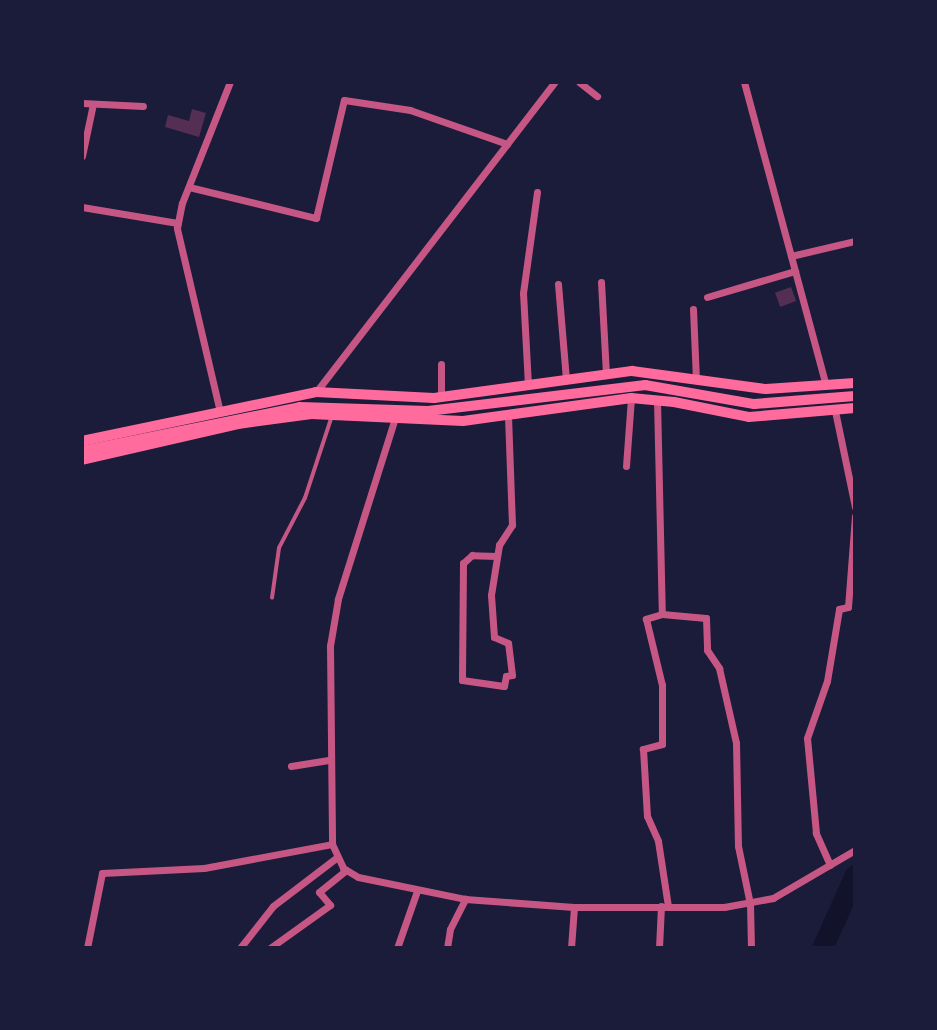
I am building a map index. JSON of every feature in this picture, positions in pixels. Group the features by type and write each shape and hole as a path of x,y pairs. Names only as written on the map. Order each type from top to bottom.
{"main road":[{"path":"82,440 318,392 441,397 606,373 640,371 766,389 855,383"},
{"path":"82,451 300,407 428,411 645,385 754,404 853,395"},
{"path":"311,414 303,404 318,392"},
{"path":"318,392 335,401 331,414"},
{"path":"82,460 238,425 311,414 394,421 463,421 631,398 657,400 749,417 855,408"},
{"path":"235,409 238,425"}],"street":[{"path":"220,412 182,258 178,223 189,187 230,82"},
{"path":"318,392 555,82"},
{"path":"579,82 597,96"},
{"path":"744,82 826,385"},
{"path":"189,187 316,218 344,100 410,110 507,144"},
{"path":"82,103 143,106"},
{"path":"82,156 93,104"},
{"path":"528,385 523,293 537,192"},
{"path":"82,207 178,223"},
{"path":"792,256 855,241"},
{"path":"707,297 795,271"},
{"path":"601,282 606,373"},
{"path":"558,284 566,379"},
{"path":"694,309 696,380"},
{"path":"441,365 441,397"},
{"path":"626,466 631,398"},
{"path":"657,400 662,614"},
{"path":"835,411 854,505"},
{"path":"497,556 472,555 463,563 462,680 504,686 506,676 512,675 508,643 494,637 491,614 497,556 512,519 508,415"},
{"path":"394,421 338,599 329,660 332,844 336,858 346,870 417,891 465,899 574,907 750,904 785,893 833,866 855,849"},
{"path":"833,866 816,833 807,738 827,681 839,609 848,607 855,516"},
{"path":"659,948 664,906 660,847 647,817 643,749 662,744 662,687 646,619 662,614 705,615 707,650 715,661 736,743 738,846 750,904 751,948"},
{"path":"291,766 329,760"},
{"path":"88,948 102,873 204,868 332,844"},
{"path":"240,948 273,906 336,858"},
{"path":"270,948 330,905 319,893 346,870"},
{"path":"397,948 417,891"},
{"path":"447,948 450,929 465,899"},
{"path":"571,948 574,907"}],"lane":[{"path":"271,598 279,548 305,498 330,433 331,414"}],"building":[{"path":"192,109 206,113 199,137 165,127 168,115 189,121"},
{"path":"791,287 796,301 780,307 775,293"}],"waterway":[{"path":"822,948 855,875"}]}
